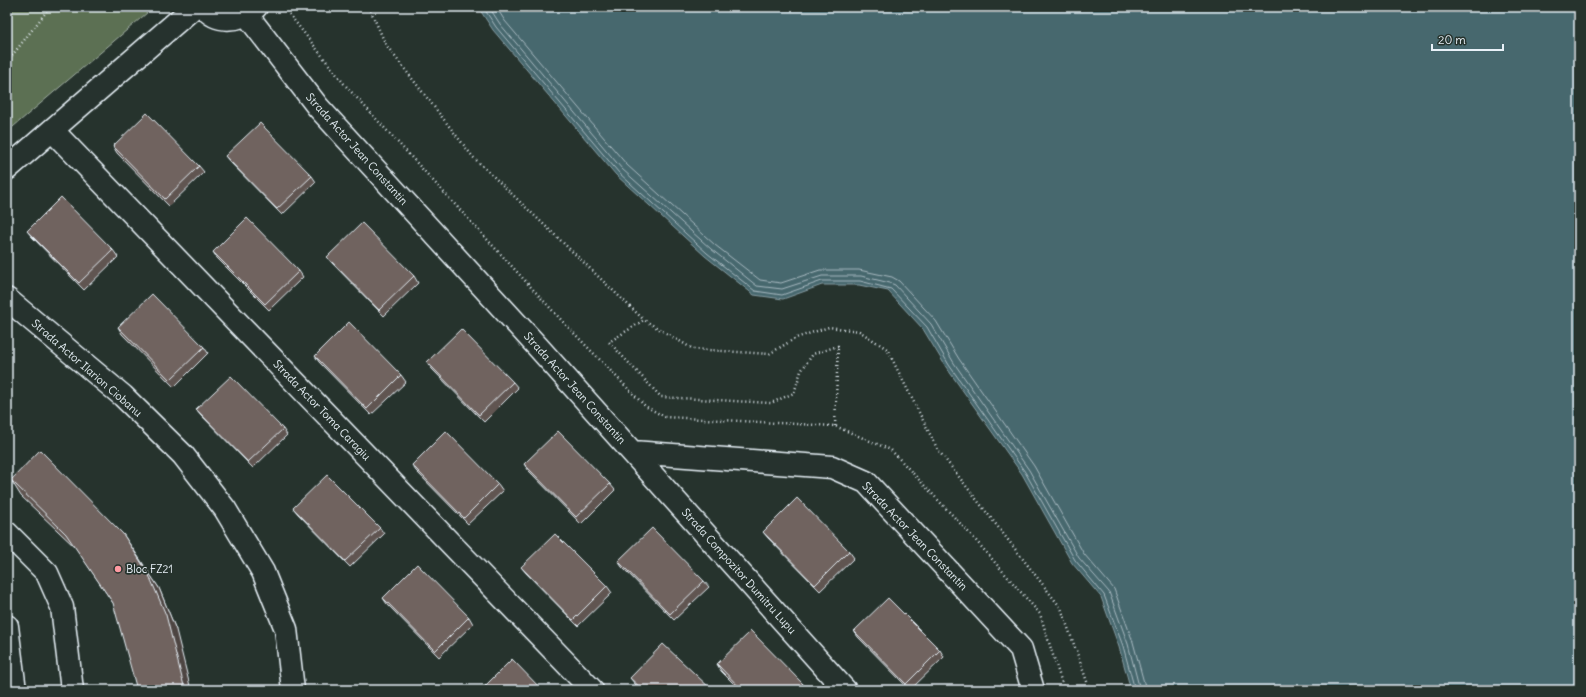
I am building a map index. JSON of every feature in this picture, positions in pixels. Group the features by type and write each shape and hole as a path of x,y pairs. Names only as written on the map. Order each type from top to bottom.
{"street":[{"path":"7,170 194,7"},
{"path":"204,7 216,16 226,19 237,19 252,11"},
{"name":"Strada Actor Jean Constantin","path":"252,11 318,107 633,452 832,467 866,482 1021,649 1033,690"},
{"name":"Strada Actor Toma Caragiu","path":"52,130 592,690"},
{"name":"Strada Actor Ilarion Ciobanu","path":"7,299 122,396 183,456 225,509 263,572 286,630 293,690"},
{"name":"Strada Compozitor Dumitru Lupu","path":"633,452 846,690"},
{"path":"7,533 47,573 62,607 72,690"},
{"path":"7,626 16,690"}],"path":[{"path":"7,62 50,7"},
{"path":"294,7 286,9 346,85 564,323 645,406 665,417 835,426 891,450 971,535 1040,614 1064,690"},
{"path":"369,7 386,44 473,157 644,320 693,349 769,354 796,338 829,327 859,331 887,349 938,450 1061,608 1090,690"},
{"path":"644,320 609,342 661,397 771,403 794,393 801,371 813,354 838,346 835,426"}],"green space":[{"path":"7,7 154,7 7,132"}],"water":[{"path":"478,7 1579,7 1579,690 1131,690 1119,647 1101,597 1072,563 1022,474 946,367 923,329 888,291 859,285 822,285 783,299 754,295 705,256 616,175 493,30"}],"building":[{"path":"147,113 199,166 165,199 113,146"},
{"path":"260,123 312,176 277,209 225,156"},
{"path":"61,197 113,250 79,283 27,231"},
{"path":"247,218 299,271 265,304 213,252"},
{"path":"362,223 414,276 379,310 327,257"},
{"path":"152,294 204,347 170,380 118,327"},
{"path":"349,322 401,375 367,409 315,356"},
{"path":"461,329 513,382 479,415 427,362"},
{"path":"231,376 283,429 248,462 196,409"},
{"path":"446,431 498,484 464,518 412,465"},
{"path":"558,431 610,484 576,517 524,464"},
{"name":"Bloc FZ21","path":"40,450 123,534 148,573 166,615 185,690 137,690 113,603 66,534 11,480"},
{"path":"327,475 380,528 345,561 293,508"},
{"path":"797,498 849,551 815,585 763,532"},
{"path":"652,528 704,581 670,614 618,561"},
{"path":"555,534 607,586 573,620 521,567"},
{"path":"417,564 469,617 435,651 383,598"},
{"path":"888,598 940,650 906,684 854,631"},
{"path":"751,631 803,684 797,690 742,690 717,664"},
{"path":"663,644 712,690 643,690 630,678"},
{"path":"512,659 542,690 481,690"}],"place":[{"name":"Bloc FZ21","path":"118,569"}]}
